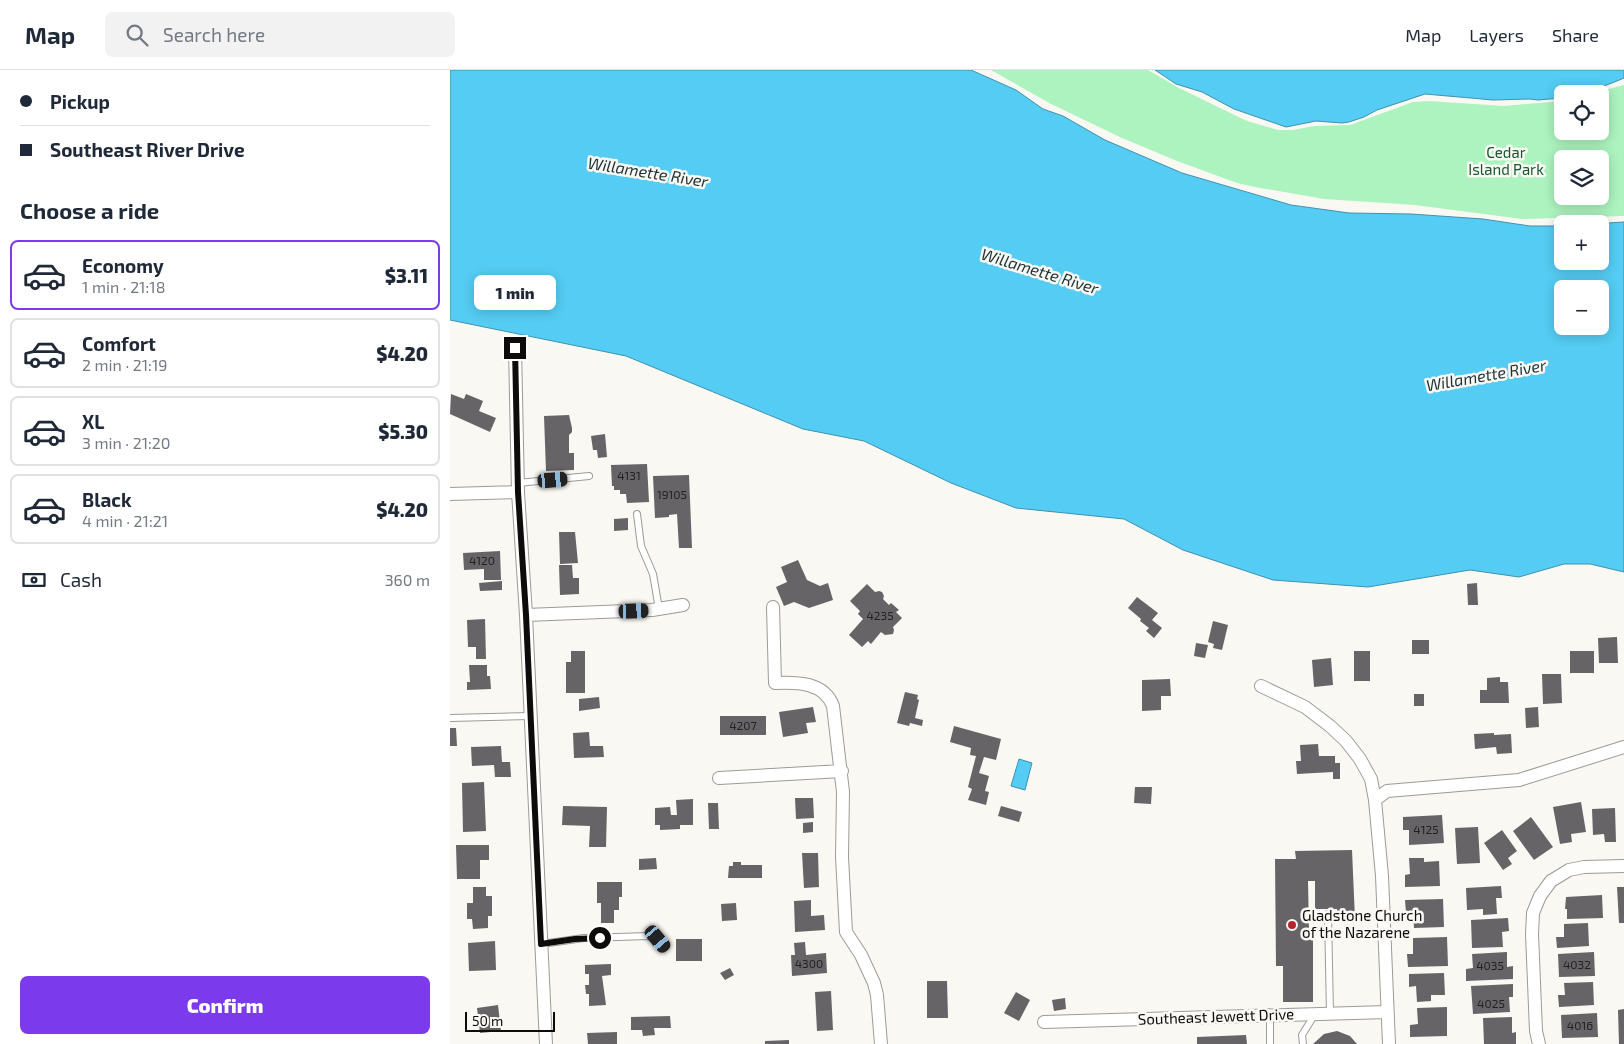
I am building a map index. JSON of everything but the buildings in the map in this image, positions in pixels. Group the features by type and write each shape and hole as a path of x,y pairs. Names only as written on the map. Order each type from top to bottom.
{"street":[{"path":"515,348 518,488 526,615 546,1044"},
{"path":"450,494 518,488"},
{"path":"526,615 659,609 683,605"},
{"path":"773,607 775,683 803,683 821,691 829,697 834,711 844,799 842,857 846,932 861,955 874,983 881,1044"},
{"path":"1261,686 1305,707 1330,726 1346,741 1360,759 1371,779 1375,800 1382,876 1388,1044"},
{"path":"1375,800 1387,791 1519,780 1624,747"},
{"path":"719,778 842,771"},
{"path":"1539,1044 1536,1031 1532,934 1533,913 1540,896 1551,881 1569,870 1584,867 1624,866"},
{"name":"Southeast Jewett Drive","path":"1044,1022 1387,1012"}],"lane":[{"path":"518,488 589,476"},
{"path":"637,514 641,546 653,574 659,609"},
{"path":"450,718 530,716"},
{"path":"1328,914 1330,1014"},
{"path":"541,944 584,938 649,936 658,939 666,947"},
{"path":"1303,1044 1302,1035 1315,1014"},
{"path":"1270,1016 1270,1044"}],"green space":[{"name":"Cedar Island Park","path":"991,70 1148,70 1179,88 1247,121 1278,130 1350,125 1413,102 1428,101 1504,106 1554,102 1554,140 1609,140 1609,89 1624,85 1624,216 1554,215 1554,218 1522,219 1415,205 1324,199 1237,183 1122,138 1051,104"}],"water":[{"name":"Willamette River","path":"450,70 971,70 1016,90 1043,109 1063,116 1105,140 1182,173 1291,205 1349,213 1411,214 1483,219 1530,226 1554,226 1554,270 1609,270 1609,223 1624,222 1624,572 1590,564 1564,564 1519,577 1470,570 1368,587 1273,580 1183,550 1124,519 1016,508 951,483 864,441 803,429 626,356 450,320"},
{"path":"1155,70 1624,70 1624,78 1607,85 1554,85 1554,99 1493,100 1425,94 1377,110 1349,122 1316,121 1286,127 1234,109 1202,92 1176,84"},
{"path":"1019,759 1032,763 1025,790 1011,786"}],"place":[{"name":"Gladstone Church of the Nazarene","path":"1292,925"}],"route":[{"path":"515,348 518,492 526,615 541,944 575,939 600,938"}]}
